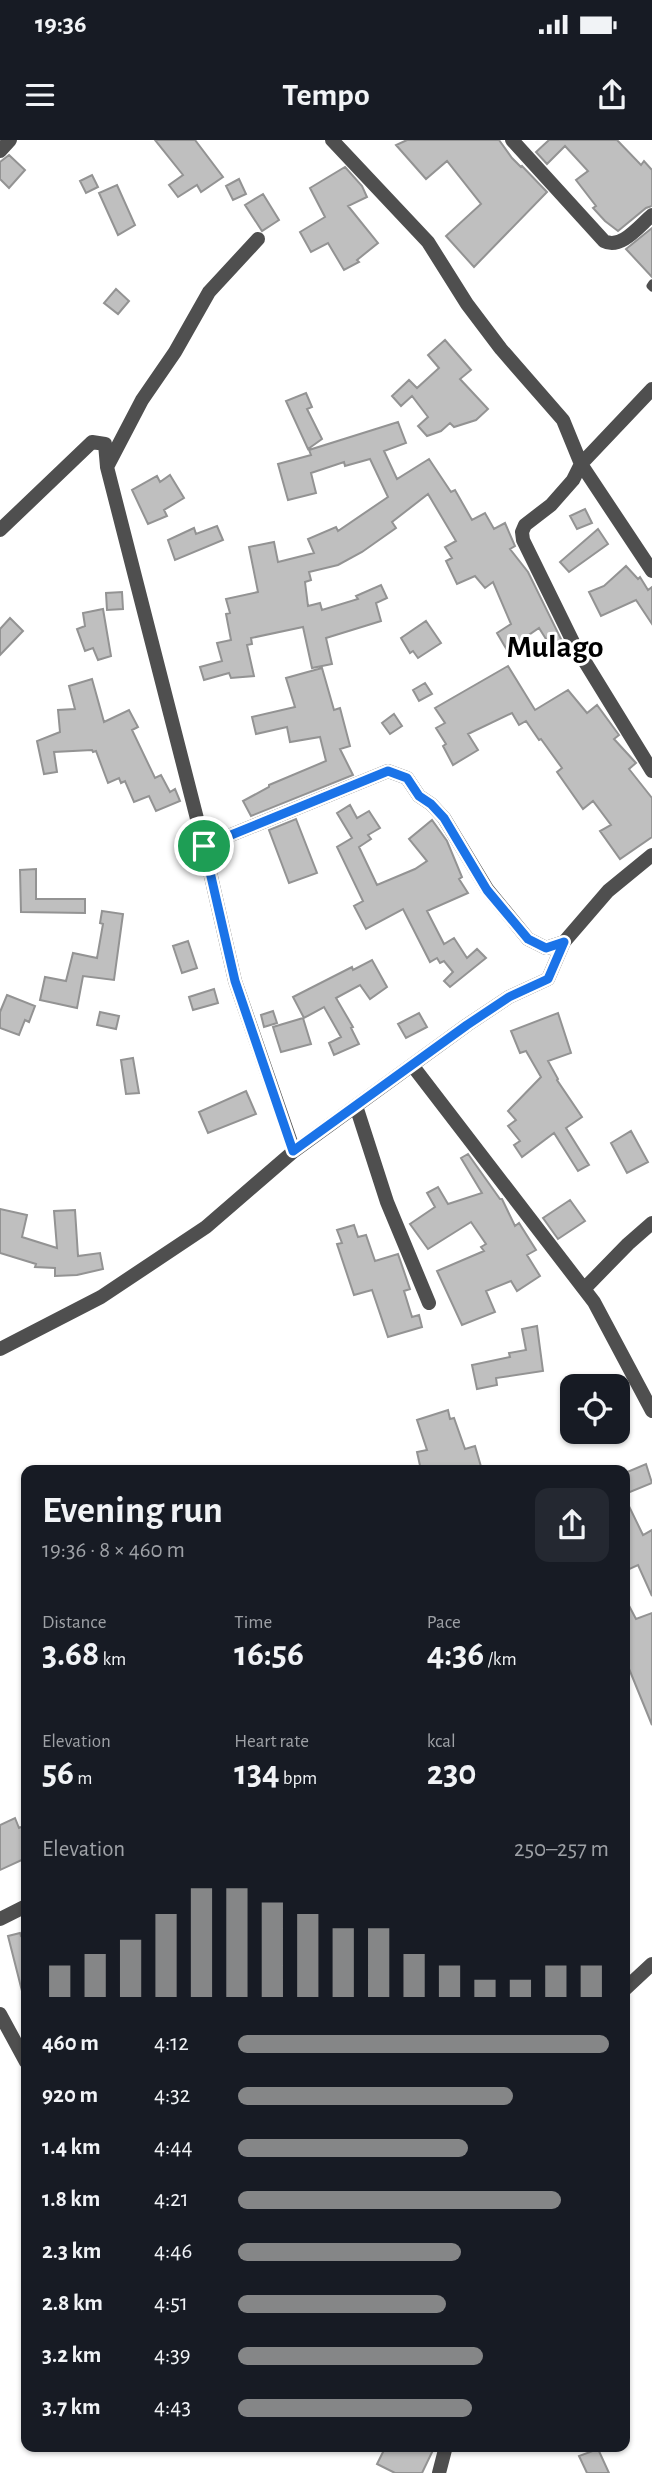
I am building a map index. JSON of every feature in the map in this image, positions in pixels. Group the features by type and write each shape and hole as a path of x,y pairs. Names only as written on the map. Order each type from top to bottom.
{"street":[{"path":"0,151 10,140"},
{"path":"332,140 428,242 473,313 563,420 581,464 652,571"},
{"path":"512,140 609,244 621,241 652,215"},
{"path":"107,467 142,400 175,352 209,292 258,239"},
{"path":"652,389 581,464 573,480 551,505 525,525 522,532 523,540 574,644 652,771"},
{"path":"0,530 92,442 105,444 107,467 204,846 235,981 293,1151"},
{"path":"204,846 388,771 407,778 419,796 444,818 487,890 528,939 546,948 564,942"},
{"path":"0,1349 101,1297 206,1227 293,1151 509,997 548,979 564,942 608,891 652,855"},
{"path":"412,1065 594,1302 652,1411"},
{"path":"356,1106 387,1202 429,1303"},
{"path":"584,1289 652,1223"},
{"path":"0,1919 21,1908"},
{"path":"630,1984 652,1964"},
{"path":"0,2014 21,2053"},
{"path":"439,2473 444,2452"}],"building":[{"path":"155,140 195,140 223,177 201,192 197,185 178,197 169,185 183,175"},
{"path":"407,140 499,140 512,158 547,192 474,267 446,236 481,204 447,161 426,179 396,145"},
{"path":"549,140 617,140 641,165 644,161 652,170 652,206 618,231 593,208 596,206 576,180 588,171 565,146 547,164 536,152"},
{"path":"9,155 25,170 9,188 0,179 0,162"},
{"path":"345,167 362,186 367,197 348,206 378,243 357,260 359,262 344,270 328,243 311,252 300,232 325,217 310,188"},
{"path":"92,175 98,187 86,193 80,181"},
{"path":"239,179 246,194 233,200 226,186"},
{"path":"117,185 135,225 118,235 99,193"},
{"path":"263,194 279,220 262,231 245,205"},
{"path":"652,228 652,277 626,249"},
{"path":"116,289 129,301 118,314 104,303"},
{"path":"445,340 471,370 460,379 488,409 476,420 454,427 450,423 441,431 427,436 418,426 428,417 412,396 401,406 392,396 409,380 417,388 439,368 428,355"},
{"path":"306,393 312,407 307,409 322,439 308,449 286,401"},
{"path":"398,422 406,443 384,451 397,479 429,459 451,492 455,490 472,520 485,513 494,529 505,523 515,546 510,549 528,572 562,641 551,647 539,628 507,650 497,633 511,624 493,582 485,588 475,576 457,584 446,561 452,558 445,547 456,541 428,494 392,522 396,528 362,552 338,565 309,572 311,580 305,582 308,606 320,603 322,610 358,599 356,596 381,585 387,598 376,603 381,621 326,638 332,664 312,668 303,627 251,638 252,644 247,645 254,676 231,678 229,673 204,680 200,667 222,661 217,643 231,640 226,614 230,613 226,599 258,592 249,547 274,542 278,562 314,553 308,539 336,527 338,531 388,497 370,459 345,466 344,462 311,473 316,493 288,500 278,464 311,455 309,450"},
{"path":"170,475 184,498 164,510 167,516 148,524 132,490 157,476 160,482"},
{"path":"585,509 592,523 577,529 570,516"},
{"path":"217,526 223,540 175,560 168,540 194,528 196,534"},
{"path":"598,529 608,544 569,572 560,562"},
{"path":"626,566 638,579 640,577 648,590 652,587 652,624 636,600 601,616 589,592 604,586"},
{"path":"122,592 123,609 107,610 106,593"},
{"path":"103,609 111,656 98,660 93,648 85,651 77,629 85,626 83,613"},
{"path":"10,618 23,631 0,655 0,629"},
{"path":"426,621 441,643 418,658 413,651 410,653 401,638"},
{"path":"508,666 535,710 568,690 587,713 597,705 619,735 614,739 636,763 629,769 652,798 652,837 620,859 600,831 611,825 593,801 583,809 557,772 562,768 541,739 539,740 526,721 519,725 512,713 468,734 478,750 453,765 443,746 446,744 436,728 445,723 435,708"},
{"path":"322,668 334,710 340,708 350,746 340,749 353,775 251,816 243,801 269,785 326,761 320,737 290,742 287,727 256,734 252,717 295,707 286,678"},
{"path":"92,679 104,722 129,710 138,727 132,730 155,778 161,775 170,792 175,789 180,801 156,811 149,796 134,802 125,781 121,783 119,778 108,783 96,751 92,750 54,752 57,772 44,774 37,741 60,732 58,710 75,709 69,686"},
{"path":"425,683 432,694 419,701 413,690"},
{"path":"394,714 402,726 390,734 382,723"},
{"path":"350,805 357,818 369,811 380,828 368,835 371,839 359,847 377,885 427,861 409,839 432,820 447,841 462,877 459,879 468,893 427,911 444,944 454,938 467,958 477,949 486,958 450,987 444,981 453,972 444,961 440,963 437,958 430,962 403,909 366,929 354,906 363,901 337,847 352,838 337,813"},
{"path":"296,819 317,873 289,883 269,830"},
{"path":"36,869 36,899 85,899 85,913 21,912 20,870"},
{"path":"102,911 123,914 114,980 83,976 77,1008 40,1000 45,977 66,981 73,953 97,958 103,924 100,923"},
{"path":"188,941 197,968 182,973 173,946"},
{"path":"372,960 387,987 370,999 360,985 336,998 353,1027 351,1028 359,1044 334,1055 329,1043 341,1037 324,1007 304,1018 293,997 352,967 353,970"},
{"path":"214,989 218,1003 193,1010 189,997"},
{"path":"7,995 35,1006 29,1022 25,1020 19,1035 0,1028 0,1012"},
{"path":"273,1011 277,1023 264,1027 261,1015"},
{"path":"100,1012 119,1016 116,1029 97,1025"},
{"path":"419,1013 427,1027 406,1038 398,1024"},
{"path":"558,1013 571,1053 548,1061 557,1080 582,1117 566,1128 589,1165 578,1171 554,1133 522,1157 514,1145 520,1141 508,1126 516,1120 508,1111 541,1077 526,1051 520,1053 511,1031"},
{"path":"303,1018 311,1044 281,1052 273,1027"},
{"path":"133,1058 139,1093 126,1094 121,1060"},
{"path":"246,1091 256,1114 208,1133 199,1112"},
{"path":"631,1131 648,1162 627,1173 611,1143"},
{"path":"468,1154 502,1199 515,1226 519,1223 536,1250 527,1255 540,1276 517,1291 511,1281 486,1291 495,1312 462,1325 437,1271 484,1251 481,1247 486,1244 471,1222 428,1249 410,1224 435,1207 427,1193 438,1187 448,1204 482,1193 461,1158"},
{"path":"570,1200 585,1221 558,1239 543,1218"},
{"path":"0,1209 27,1215 22,1237 57,1248 54,1211 75,1210 78,1256 100,1253 103,1269 77,1275 55,1276 55,1268 35,1267 36,1264 0,1253"},
{"path":"354,1225 358,1237 366,1235 375,1261 398,1254 410,1289 404,1291 412,1317 419,1315 422,1327 388,1337 372,1290 354,1295 337,1244 342,1243 337,1230"},
{"path":"537,1326 543,1371 496,1378 497,1385 477,1389 472,1365 510,1357 509,1353 526,1350 522,1329"},
{"path":"448,1410 450,1419 454,1418 465,1449 475,1446 481,1465 420,1465 417,1452 427,1450 417,1420"},
{"path":"646,1464 652,1483 630,1492 630,1471"},
{"path":"630,1508 643,1535 652,1530 652,1596 638,1565 630,1569"},
{"path":"630,1608 636,1619 652,1613 652,1725 630,1671"},
{"path":"15,1818 19,1828 21,1827 21,1860 0,1870 0,1825"},
{"path":"20,1933 21,1936 21,1987 8,1936"},
{"path":"383,2452 432,2452 422,2473 395,2473 377,2464"},
{"path":"599,2452 609,2473 587,2473 579,2456"}],"district":[{"name":"Mulago","path":"555,647"}],"route":[{"path":"388,771 407,778 419,796 444,818 487,890 528,939 546,948 564,942 548,979 509,997 467,1025 293,1151 235,981 204,846 388,771"}]}
